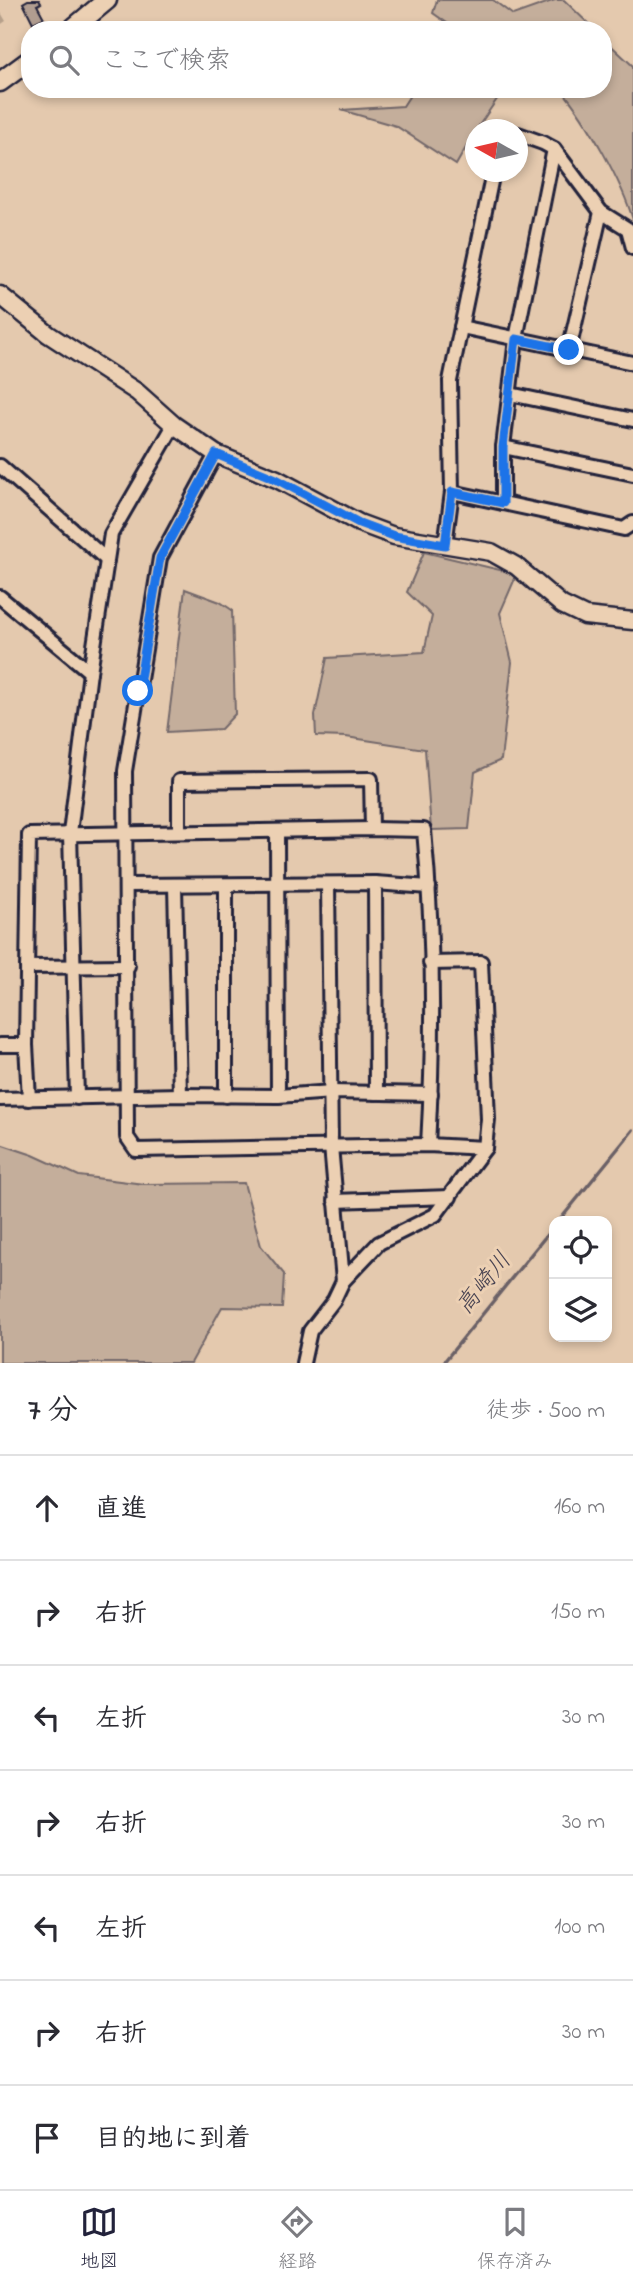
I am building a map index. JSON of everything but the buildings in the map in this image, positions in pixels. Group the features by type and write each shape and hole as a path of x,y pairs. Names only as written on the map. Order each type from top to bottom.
{"main road":[{"path":"82,21 107,0"},
{"path":"0,82 21,67"}],"street":[{"path":"528,138 554,149 601,212 628,229 633,248"},
{"path":"503,503 503,447 516,339 554,149"},
{"path":"445,545 452,492 450,381 491,182"},
{"path":"569,350 601,212"},
{"path":"0,295 48,334 137,392 174,425 216,454 276,479 359,523 394,536 491,552 516,566 562,605 585,616 633,621"},
{"path":"461,327 633,363"},
{"path":"510,394 633,420"},
{"path":"77,1098 70,834 90,672 111,534 174,425"},
{"path":"503,447 633,474"},
{"path":"216,454 160,558 125,771 129,1098 127,1137 136,1150 428,1145 485,1148"},
{"path":"0,466 107,560"},
{"path":"452,492 624,529 633,523"},
{"path":"0,597 90,672"},
{"path":"178,832 178,781 371,779 372,829"},
{"path":"29,1099 26,1045 29,835 424,830 429,887 430,963 431,1094 428,1145"},
{"path":"277,831 278,1096"},
{"path":"127,885 375,883 429,887"},
{"path":"375,883 376,1093"},
{"path":"328,884 331,1146 343,1281"},
{"path":"175,886 180,1095"},
{"path":"226,886 226,1096"},
{"path":"303,1363 310,1331 334,1300 343,1281 379,1243 435,1215 485,1148 488,1119 481,962 430,963"},
{"path":"27,967 128,966"},
{"path":"0,1045 26,1045"},
{"path":"0,1099 332,1093 431,1094"},
{"path":"335,1201 450,1197"}],"shaded area":[{"path":"437,0 493,0 513,15 555,0 564,0 586,21 444,21 433,13"},
{"path":"612,46 633,66 633,220 621,188 582,117 568,98 612,98"},
{"path":"408,98 498,98 484,119 465,119 465,149 456,165 396,126 341,110 403,106"},
{"path":"424,552 517,574 500,613 512,662 501,760 475,772 469,829 431,830 425,749 346,737 316,736 315,715 327,658 424,652 432,616 407,592"},
{"path":"185,589 220,602 232,610 235,714 221,729 167,732"},
{"path":"0,1144 33,1155 79,1176 144,1184 244,1183 261,1246 284,1274 282,1308 222,1307 191,1363 0,1363"}],"waterway":[{"name":"高崎川","path":"563,1216 633,1130"},
{"name":"高崎川","path":"443,1363 549,1232"}],"route":[{"path":"138,691 160,558 216,454 276,479 359,523 394,536 445,545 452,492 503,503 503,447 516,339 569,350"}]}
